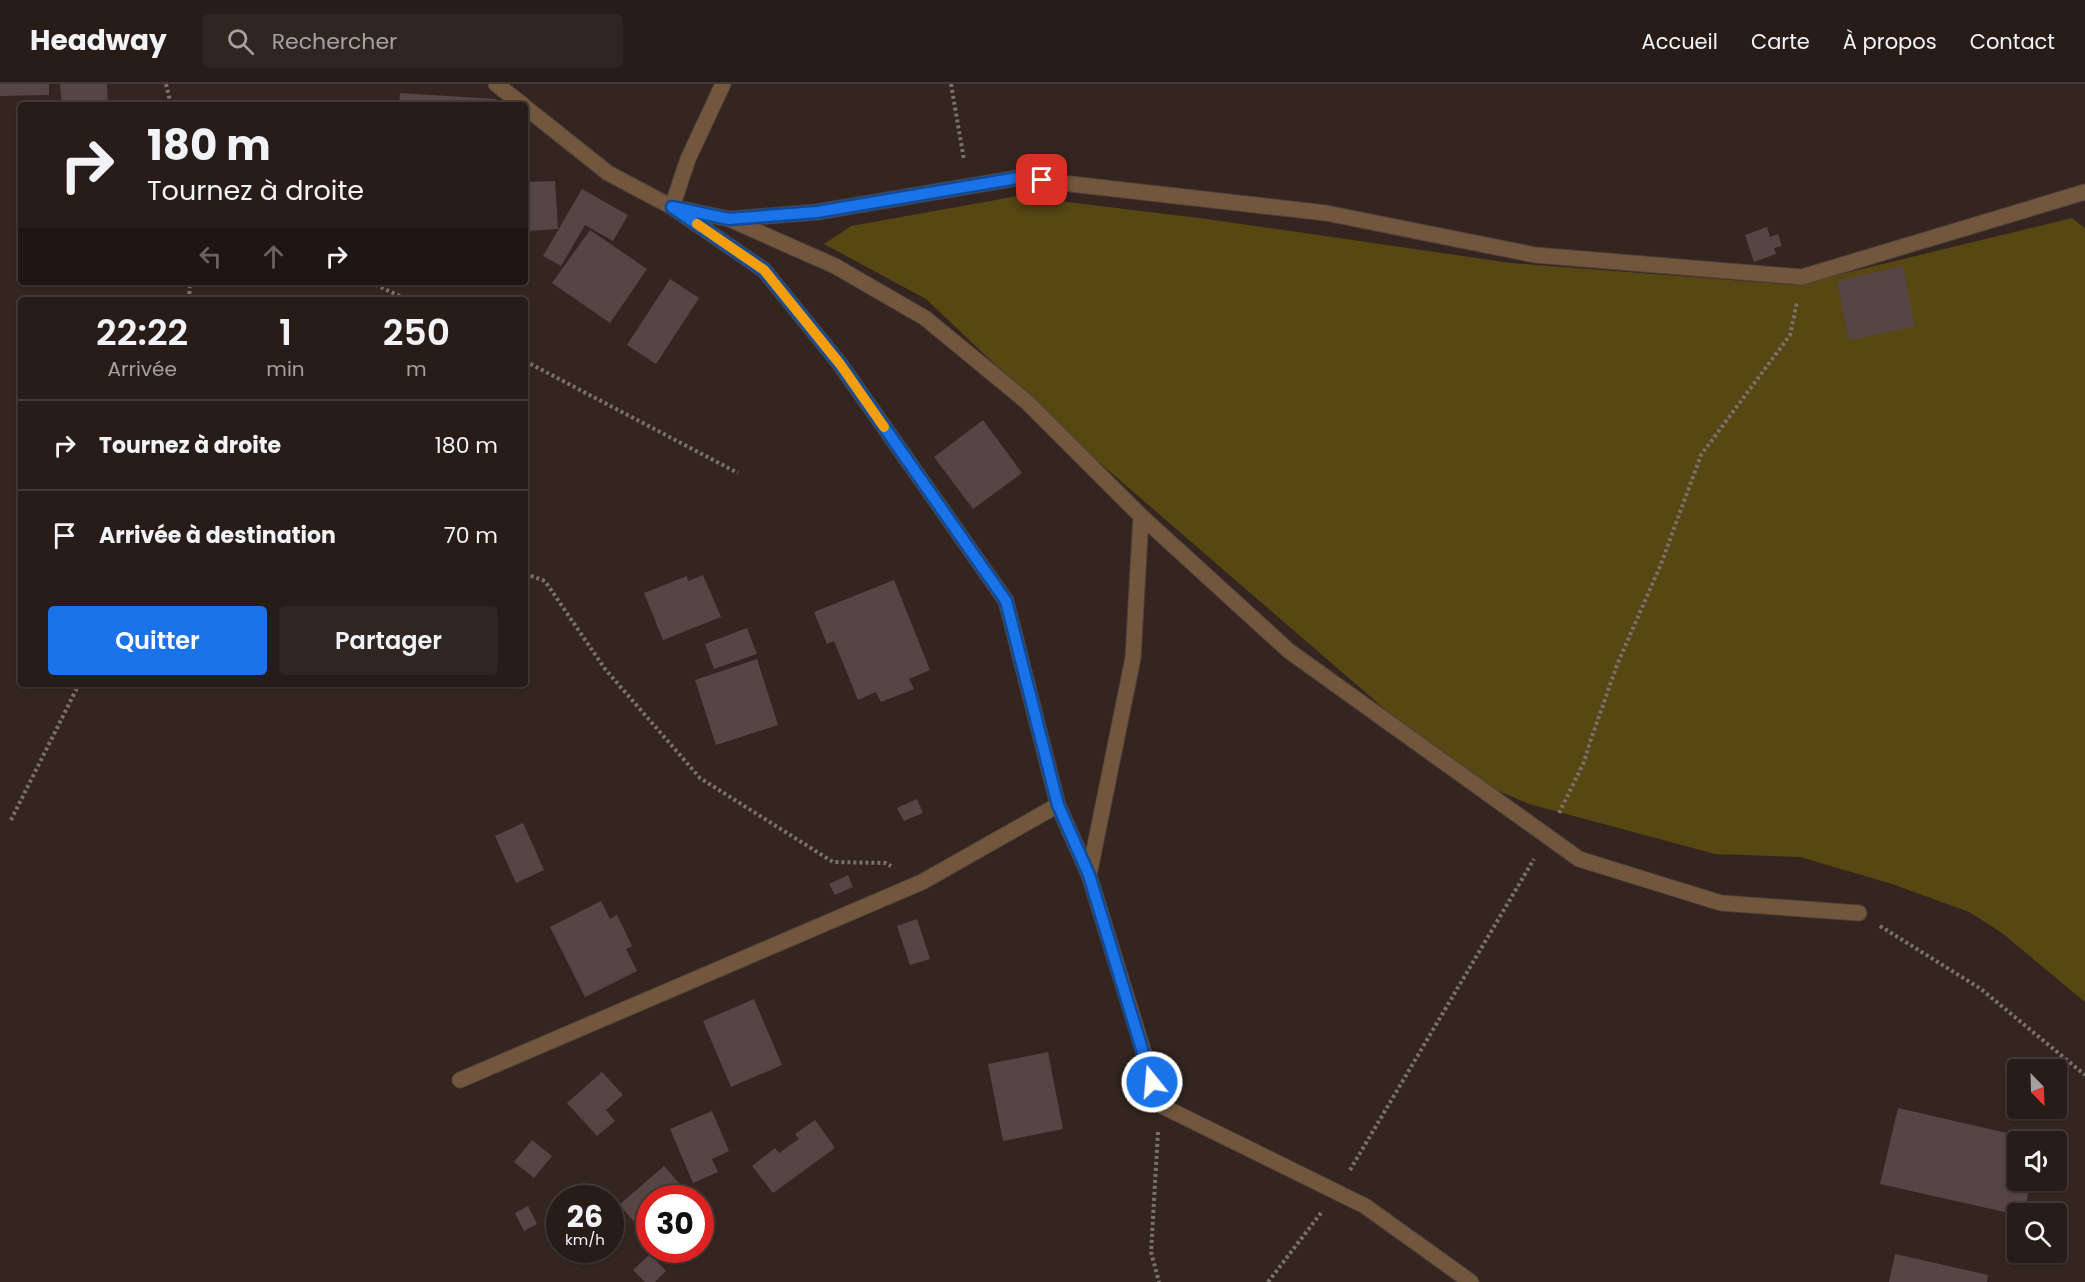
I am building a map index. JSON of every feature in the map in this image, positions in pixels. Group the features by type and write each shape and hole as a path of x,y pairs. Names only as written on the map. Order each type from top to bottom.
{"street":[{"path":"496,84 519,102"},
{"path":"672,207 688,159 723,84"},
{"path":"528,109 608,173 672,207 764,270 840,364 1006,601 1058,805 1089,875 1160,1105 1365,1206 1471,1282"},
{"path":"729,219 817,212 1018,178 1326,213 1535,255 1802,277 2085,192"},
{"path":"672,207 729,219 835,266 925,318 1028,402 1141,516 1289,651 1579,859 1721,903 1860,913"},
{"path":"1089,875 1133,658 1141,516"},
{"path":"460,1080 922,882 1058,805"}],"path":[{"path":"166,84 170,102"},
{"path":"951,84 969,186"},
{"path":"1268,1282 1337,1192 1547,836 1584,762 1617,665 1661,564 1701,455 1790,335 1802,277"},
{"path":"376,285 402,297"},
{"path":"528,363 738,473"},
{"path":"528,575 545,581 605,669 700,778 833,862 886,863 922,882"},
{"path":"11,820 78,687"},
{"path":"1860,913 1981,989 2085,1075"},
{"path":"1159,1282 1151,1252 1160,1105"}],"shaded area":[{"path":"1018,196 1207,219 1511,263 1796,285 2072,218 2085,228 2085,1002 2002,933 1969,912 1892,884 1800,857 1715,854 1529,804 1461,775 1086,451 926,299 824,244 851,226"}],"building":[{"path":"0,84 49,84 49,95 0,96"},
{"path":"60,84 107,84 108,102 62,102"},
{"path":"400,93 496,99 496,102 399,102"},
{"path":"555,181 558,229 529,231 528,182"},
{"path":"582,189 628,215 613,241 585,225 561,266 543,256"},
{"path":"1767,227 1770,237 1778,234 1782,246 1774,248 1776,254 1754,262 1745,235"},
{"path":"590,230 647,269 610,323 552,283"},
{"path":"1903,266 1915,326 1849,340 1837,281"},
{"path":"670,279 699,298 656,364 627,345"},
{"path":"983,420 1022,473 973,509 934,457"},
{"path":"703,575 721,617 663,640 644,593 687,576 688,581"},
{"path":"894,580 930,670 909,679 914,689 881,702 876,692 858,700 834,641 827,644 814,612"},
{"path":"747,628 757,654 714,669 705,644"},
{"path":"757,659 778,725 716,745 695,680"},
{"path":"917,799 923,813 904,821 897,808"},
{"path":"523,823 544,870 516,883 495,836"},
{"path":"848,875 853,887 835,895 829,884"},
{"path":"601,901 610,919 617,915 632,946 626,949 637,971 585,997 550,927"},
{"path":"917,919 930,959 910,965 897,926"},
{"path":"754,999 782,1065 731,1087 703,1021"},
{"path":"1048,1052 1063,1129 1003,1141 988,1064"},
{"path":"602,1072 623,1095 606,1110 615,1121 597,1136 567,1103"},
{"path":"1898,1108 2007,1133 2007,1191 2029,1191 2026,1203 2007,1203 2007,1213 1880,1184"},
{"path":"712,1111 729,1151 712,1159 718,1172 693,1183 670,1129"},
{"path":"815,1120 835,1148 773,1193 752,1166 775,1148 779,1153 799,1139 795,1134"},
{"path":"532,1140 552,1156 534,1178 514,1162"},
{"path":"664,1166 681,1185 642,1185"},
{"path":"636,1190 636,1224 624,1210 624,1201"},
{"path":"528,1206 537,1224 524,1231 515,1213"},
{"path":"1895,1254 1988,1275 1987,1282 1889,1282"},
{"path":"640,1263 658,1263 666,1271 655,1282 645,1282 633,1270"}],"slow traffic":[{"path":"697,224 764,270 840,364 884,427"}],"route":[{"path":"1042,180 1018,178 817,212 729,219 672,207 764,270 840,364 1006,601 1058,805 1089,875 1152,1082"}]}
